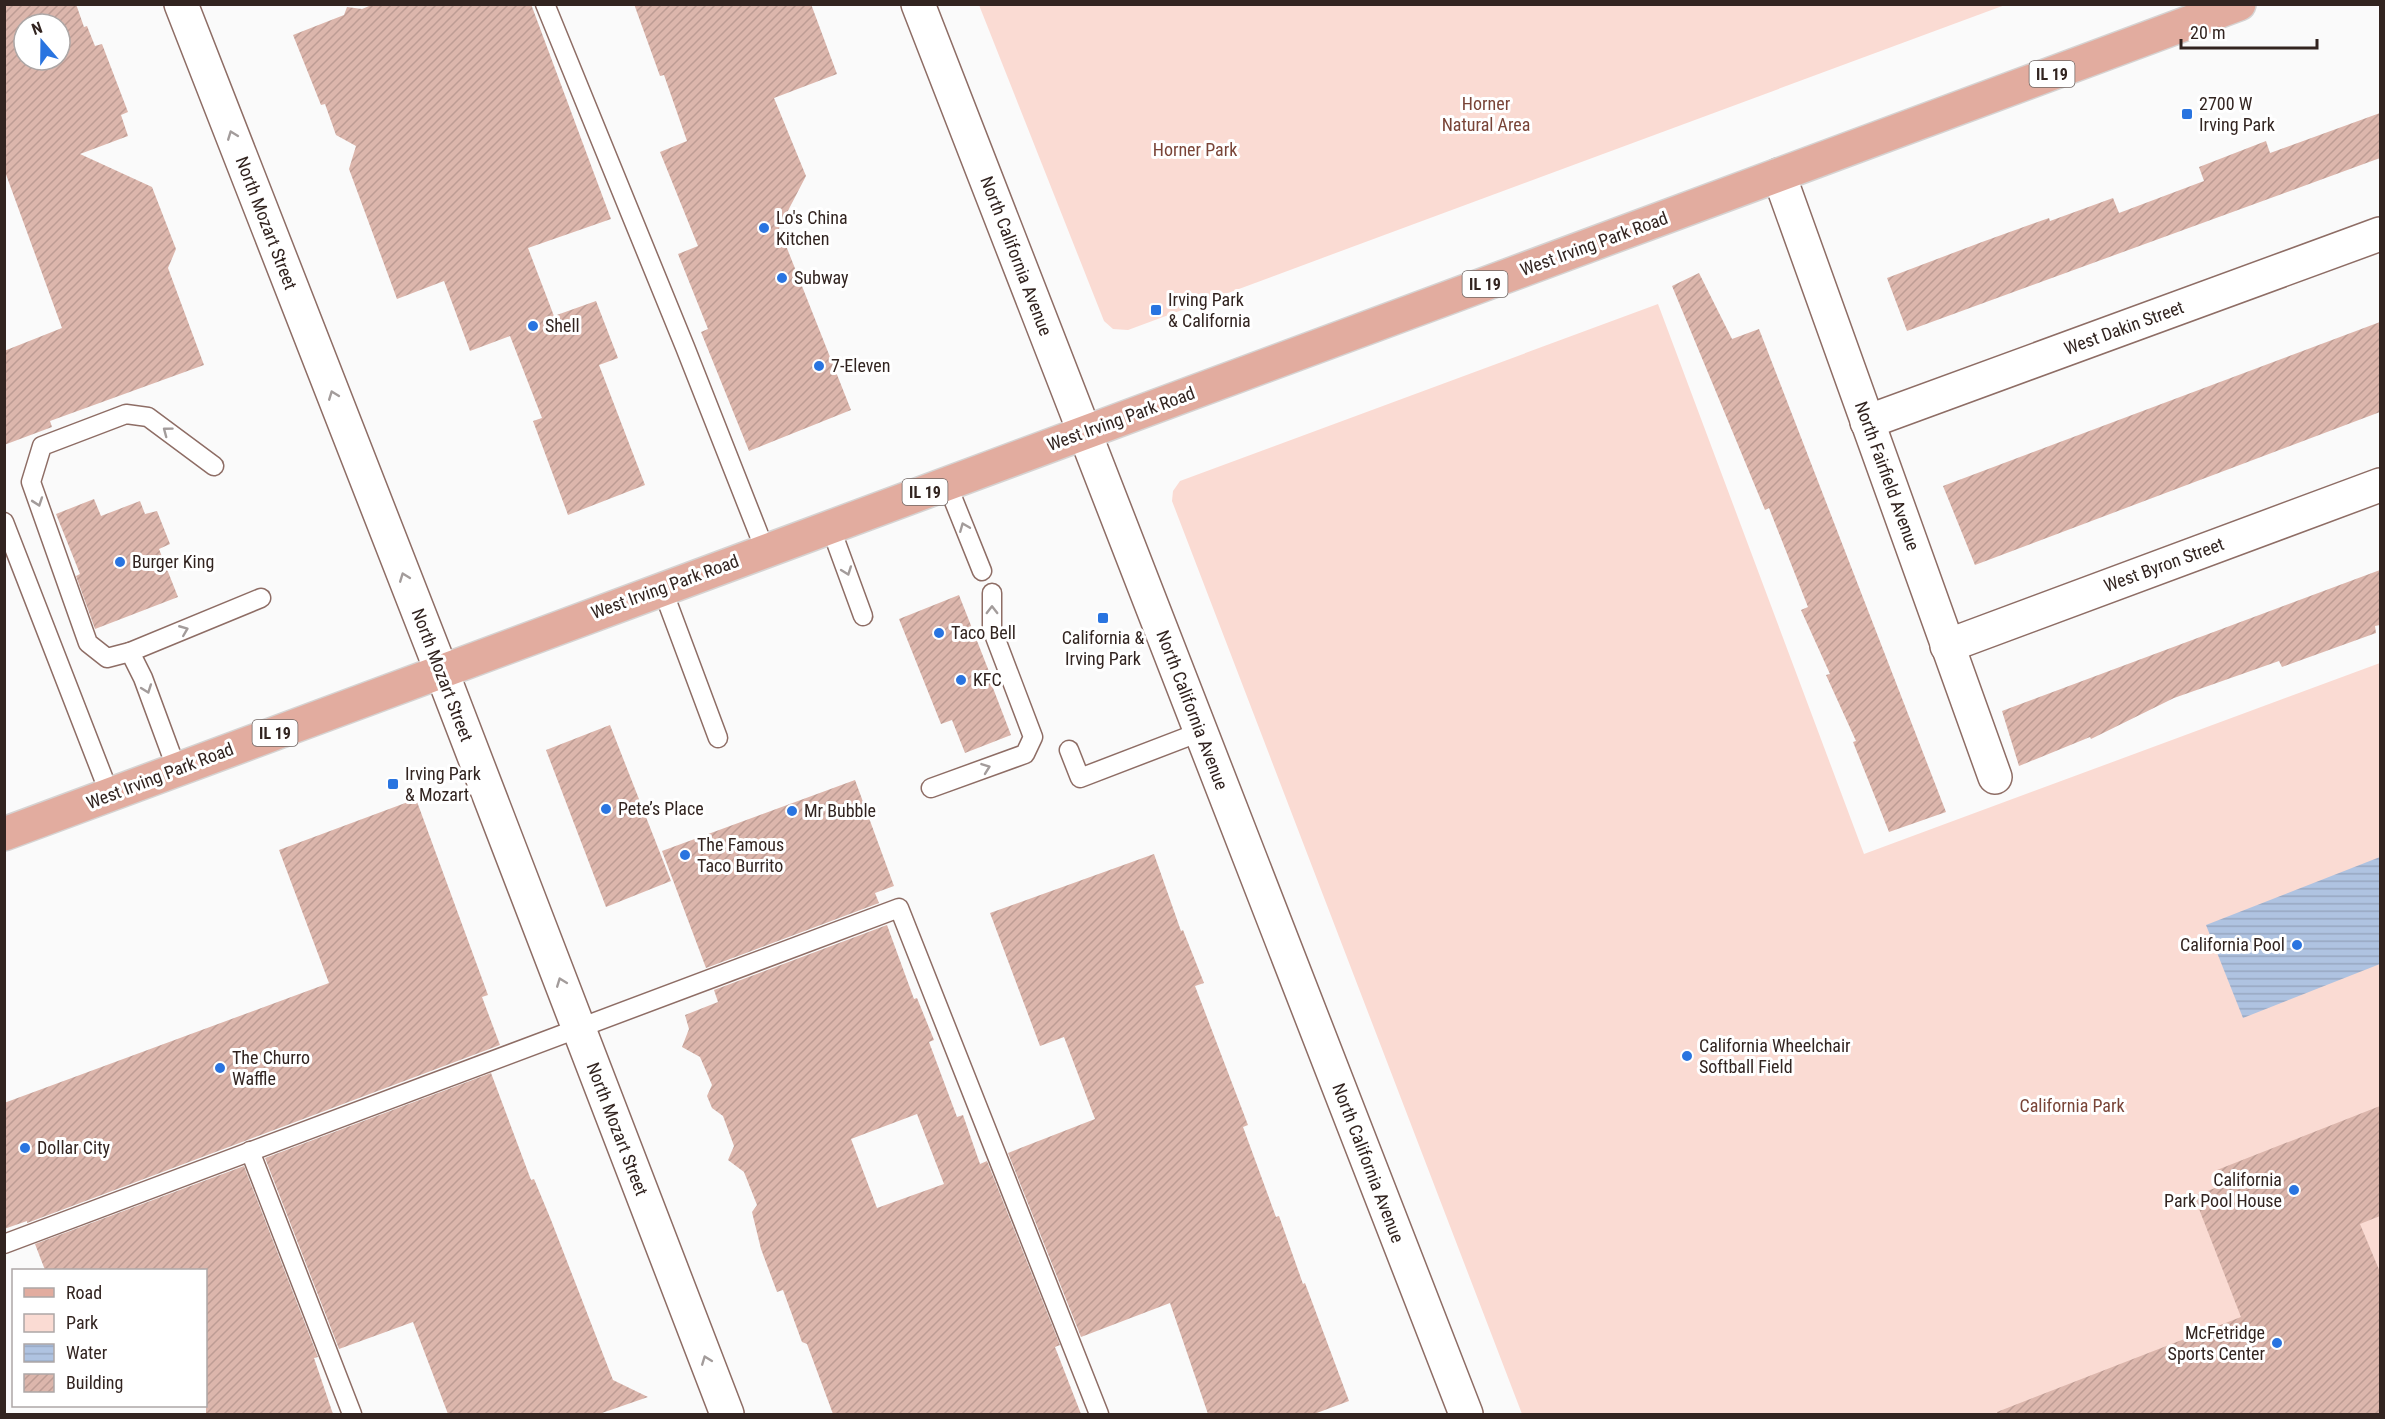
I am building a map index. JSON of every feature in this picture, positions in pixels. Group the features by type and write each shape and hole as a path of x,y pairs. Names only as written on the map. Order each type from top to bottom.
{"main road":[{"name":"West Irving Park Road","path":"4,834 2239,4"}],"street":[{"name":"North Mozart Street","path":"181,4 441,670 727,1414"},
{"name":"North California Avenue","path":"918,4 1466,1414"},
{"name":"North Fairfield Avenue","path":"1779,175 1995,777"},
{"name":"West Dakin Street","path":"1867,422 2380,234"},
{"name":"West Byron Street","path":"1947,646 2380,485"}],"lane":[{"path":"545,4 765,550"},
{"path":"214,466 148,417 126,414 42,446 31,482 88,643 107,658 130,652 261,598"},
{"path":"947,484 982,571"},
{"path":"4,522 110,795"},
{"path":"830,526 863,616"},
{"path":"662,588 718,738"},
{"path":"931,788 1025,754 1033,737 992,629 992,593"},
{"path":"130,652 143,678 177,770"},
{"path":"1070,750 1080,778 1200,732"},
{"path":"4,1244 900,908 1099,1414"},
{"path":"250,1151 352,1414"}],"green space":[{"name":"Horner Park","path":"979,5 2005,5 1128,330 1113,329 1104,321"},
{"name":"California Park","path":"1658,304 1864,854 2380,663 2380,1414 1522,1414 1172,501 1173,491 1180,481"}],"water":[{"name":"California Pool","path":"2380,857 2380,964 2243,1018 2206,925"}],"building":[{"path":"4,4 76,4 84,27 87,26 95,46 102,44 128,112 121,115 128,136 80,154 152,187 176,249 168,268 204,365 50,421 52,427 4,445 4,351 62,328 4,169"},
{"path":"374,4 531,4 611,219 528,248 554,316 596,301 618,358 599,365 645,485 568,515 533,421 542,418 510,336 470,351 444,281 397,299 349,169 356,146 336,135 325,104 321,105 293,35 344,15 347,7 362,9"},
{"path":"634,4 811,4 837,74 774,98 806,176 779,228 851,410 749,451 701,332 708,329 678,254 698,246 660,152 687,141 664,75 660,76"},
{"path":"2380,113 2380,158 1907,331 1887,278 2049,218 2050,221 2113,198 2119,213 2204,181 2199,167 2266,141 2270,153"},
{"path":"1699,273 1732,339 1759,329 1946,812 1889,832 1853,742 1856,741 1826,675 1830,674 1801,610 1808,607 1769,508 1765,510 1672,286"},
{"path":"2380,322 2380,412 1975,565 1943,486"},
{"name":"Burger King","path":"94,499 101,516 140,501 145,514 157,511 170,544 159,549 178,597 95,629 76,576 80,574 56,514"},
{"path":"2380,570 2380,625 2375,626 2376,633 2282,667 2279,661 2174,698 2091,739 2090,737 2019,766 2002,711"},
{"path":"959,595 1011,735 965,753 952,720 941,724 899,619"},
{"name":"Pete’s Place","path":"610,725 671,881 606,907 546,750"},
{"path":"855,780 894,886 875,893 879,903 706,968 662,851"},
{"path":"416,799 488,995 482,997 500,1045 27,1223 27,1221 4,1229 4,1103 329,983 279,850"},
{"path":"1154,854 1181,931 1183,930 1204,983 1195,986 1248,1125 1243,1127 1349,1401 1314,1414 1208,1414 1170,1303 1081,1337 1008,1153 1095,1119 1064,1037 1040,1046 990,913"},
{"path":"887,925 914,999 917,998 934,1040 929,1042 957,1117 963,1115 980,1164 987,1161 1060,1345 1055,1347 1081,1414 833,1414 807,1344 802,1342 783,1290 777,1292 761,1249 752,1212 757,1205 744,1172 728,1160 734,1146 723,1116 712,1108 707,1096 712,1085 700,1057 682,1047 689,1029 685,1015 718,1002 714,990","holes":["917,1114 944,1184 877,1208 851,1139"]},
{"path":"491,1073 531,1180 534,1179 551,1220 613,1380 648,1397 599,1414 448,1414 413,1322 339,1349 265,1158"},
{"path":"2380,1106 2380,1216 2360,1224 2380,1272 2380,1414 1997,1414 1997,1412 2241,1317 2194,1196 2223,1185 2217,1170"},
{"path":"244,1166 318,1357 314,1358 333,1414 206,1414 207,1269 45,1269 35,1244"}],"place":[{"name":"2700 W Irving Park","path":"2187,114"},
{"name":"Lo's China Kitchen","path":"764,228"},
{"name":"Subway","path":"782,278"},
{"name":"Irving Park & California","path":"1156,310"},
{"name":"Shell","path":"533,326"},
{"name":"7-Eleven","path":"819,366"},
{"name":"Burger King","path":"120,562"},
{"name":"California & Irving Park","path":"1103,618"},
{"name":"Taco Bell","path":"939,633"},
{"name":"KFC","path":"961,680"},
{"name":"Irving Park & Mozart","path":"393,784"},
{"name":"Pete’s Place","path":"606,809"},
{"name":"Mr Bubble","path":"792,811"},
{"name":"The Famous Taco Burrito","path":"685,855"},
{"name":"California Pool","path":"2297,945"},
{"name":"California Wheelchair Softball Field","path":"1687,1056"},
{"name":"The Churro Waffle","path":"220,1068"},
{"name":"Dollar City","path":"25,1148"},
{"name":"California Park Pool House","path":"2294,1190"},
{"name":"McFetridge Sports Center","path":"2277,1343"}],"park label":[{"name":"Horner Natural Area","path":"1486,114"}]}
